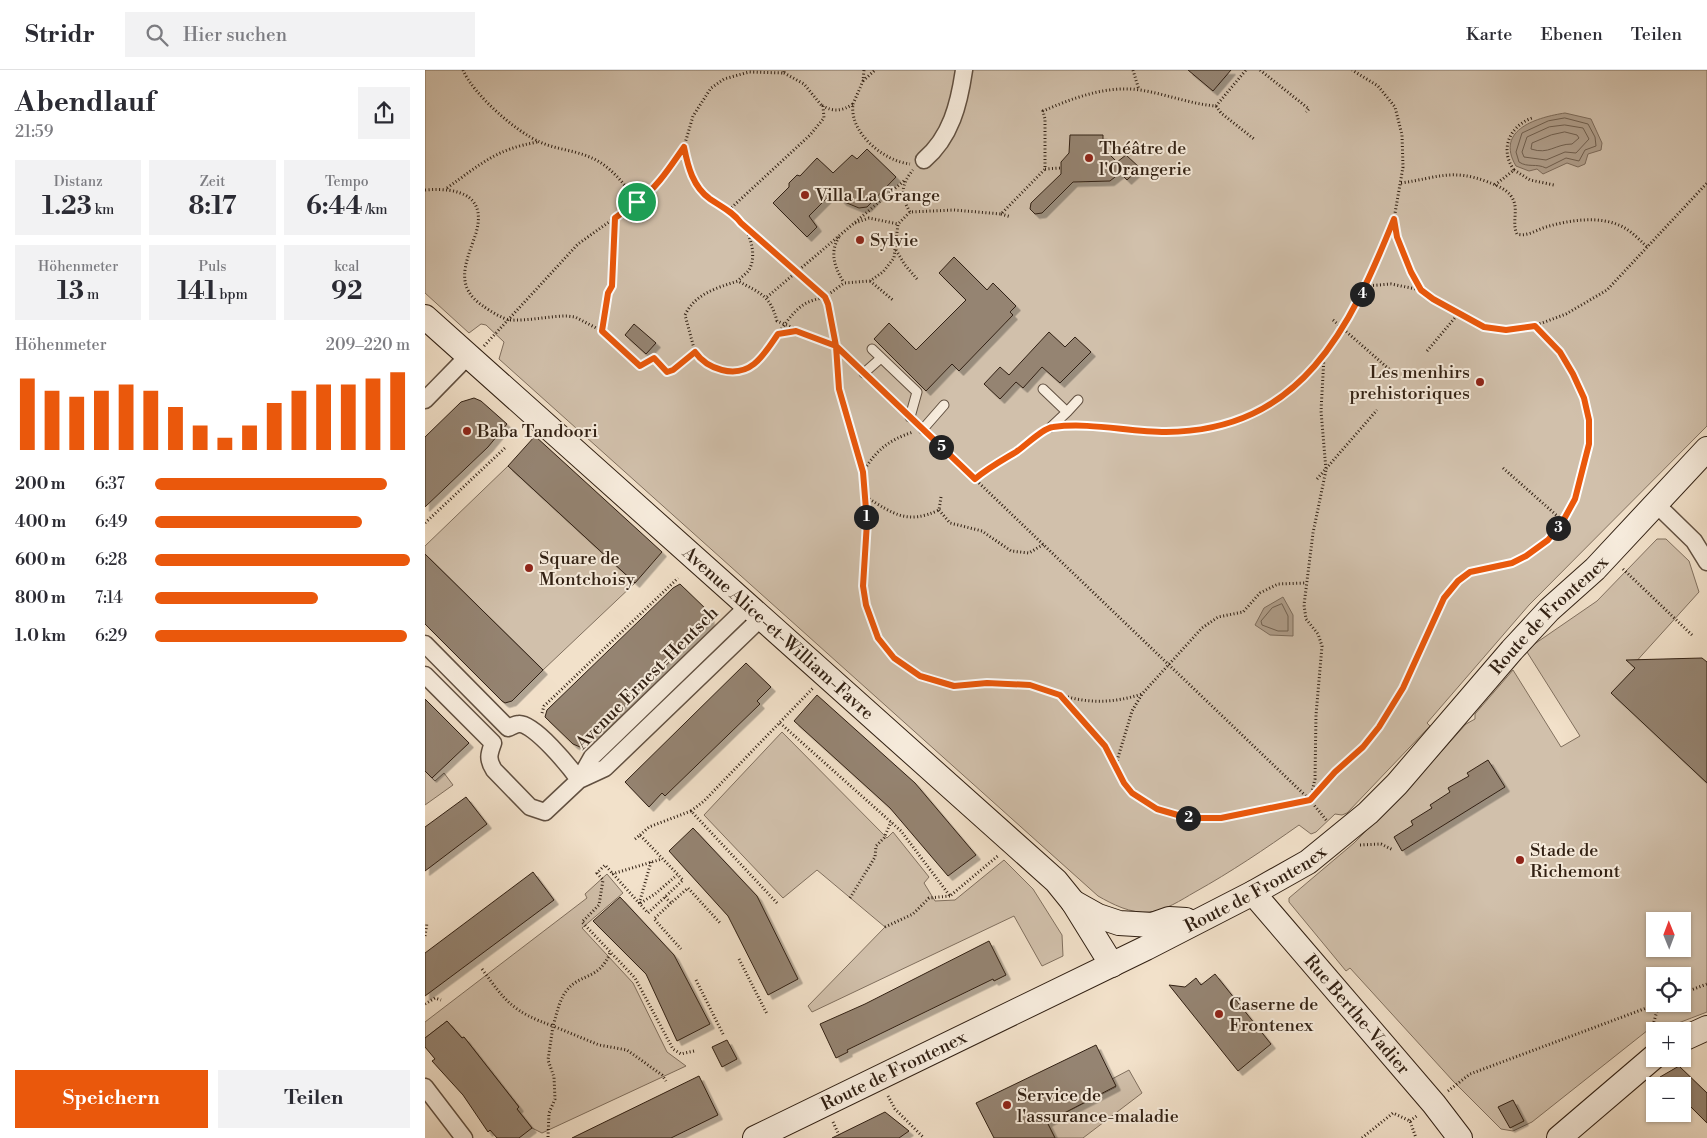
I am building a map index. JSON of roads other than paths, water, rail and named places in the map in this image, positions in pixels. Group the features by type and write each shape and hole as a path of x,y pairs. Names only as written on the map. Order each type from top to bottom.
{"street":[{"path":"924,160 934,151 952,122 964,70"},
{"name":"Avenue Alice-et-William-Favre","path":"425,317 475,352 753,613 1056,881 1073,902 1112,965"},
{"path":"425,400 475,352"},
{"name":"Route de Frontenex","path":"755,1138 1112,965 1253,893 1308,862 1368,813 1397,784 1512,650 1549,610 1595,569 1707,449"},
{"path":"1656,504 1694,541 1707,562"},
{"name":"Avenue Ernest-Hentsch","path":"493,743 489,754 489,762 494,770 530,807 545,812 579,780 592,757 753,613"},
{"path":"425,644 508,728"},
{"path":"425,675 493,743 508,728 519,724 530,727 568,765 579,780"},
{"name":"Rue Berthe-Vadier","path":"1253,893 1434,1104 1460,1138"},
{"path":"1073,902 1098,916 1119,923 1152,926 1169,919 1198,921"},
{"path":"1691,1035 1707,1028"},
{"path":"1559,1138 1646,1064"},
{"path":"425,1087 464,1138"}],"lane":[{"path":"871,349 917,392 910,417"},
{"path":"864,373 881,358"},
{"path":"1043,389 1067,412"},
{"path":"1051,427 1078,400"},
{"path":"923,429 944,405"}],"water":[{"path":"1565,113 1591,119 1602,143 1601,150 1588,154 1585,164 1578,167 1567,163 1543,174 1537,169 1529,171 1516,166 1511,153 1511,143 1515,134 1532,122"},
{"path":"1283,597 1293,615 1293,636 1270,635 1255,625 1264,608"}],"place":[{"name":"Théâtre de l'Orangerie","path":"1089,158"},
{"name":"Villa La Grange","path":"805,195"},
{"name":"Sylvie","path":"860,240"},
{"name":"Les menhirs prehistoriques","path":"1480,382"},
{"name":"Baba Tandoori","path":"467,431"},
{"name":"Square de Montchoisy","path":"529,568"},
{"name":"Stade de Richemont","path":"1520,860"},
{"name":"Caserne de Frontenex","path":"1219,1014"},
{"name":"Service de l'assurance-maladie","path":"1007,1105"}]}
